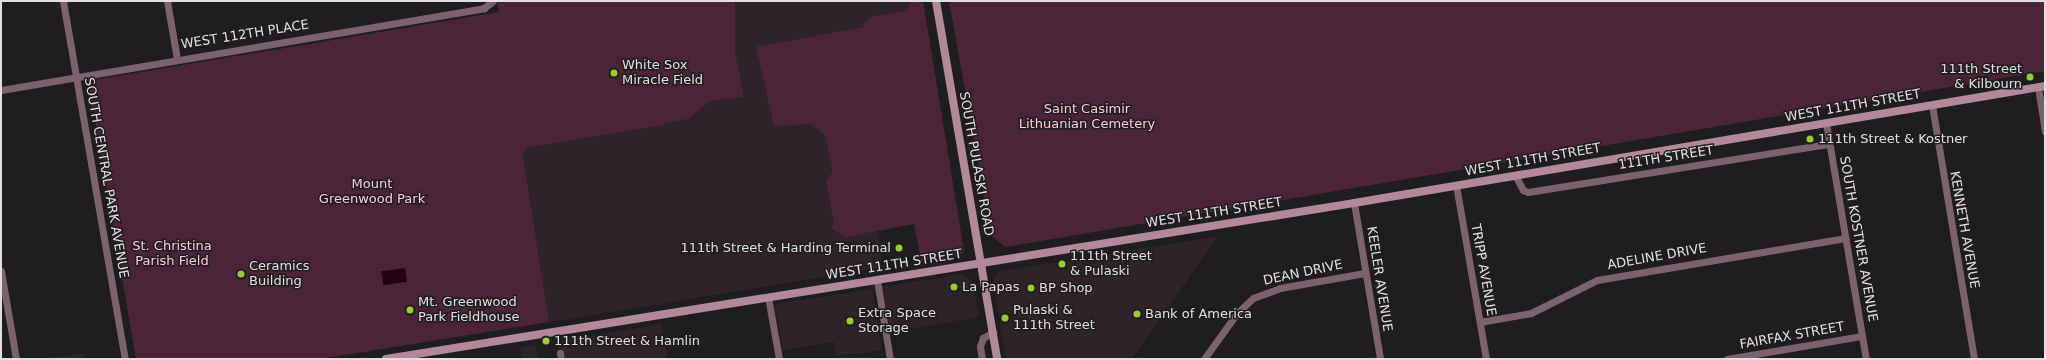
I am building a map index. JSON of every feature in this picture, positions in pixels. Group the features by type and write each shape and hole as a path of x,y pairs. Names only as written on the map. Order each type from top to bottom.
{"main road":[{"name":"SOUTH PULASKI ROAD","path":"936,1 997,359"},
{"name":"WEST 111TH STREET","path":"386,359 1354,203 2041,86"}],"street":[{"name":"SOUTH CENTRAL PARK AVENUE","path":"63,1 125,359"},
{"path":"167,1 177,59"},
{"name":"WEST 112TH PLACE","path":"1,90 76,76 484,8 493,2"},
{"path":"2041,86 2045,131"},
{"name":"KENNETH AVENUE","path":"1932,105 1974,359"},
{"name":"SOUTH KOSTNER AVENUE","path":"1826,123 1866,359"},
{"name":"111TH STREET","path":"1516,175 1523,190 1528,192 1829,144"},
{"name":"TRIPP AVENUE","path":"1456,185 1486,359"},
{"name":"KEELER AVENUE","path":"1354,203 1380,359"},
{"name":"ADELINE DRIVE","path":"1480,322 1531,313 1597,280 1845,238"},
{"path":"1,271 16,359"},
{"name":"DEAN DRIVE","path":"1204,359 1237,313 1253,298 1280,288 1365,273"},
{"path":"877,280 890,359"},
{"path":"768,297 779,359"},
{"path":"982,359 980,346 983,338 992,332"},
{"name":"FAIRFAX STREET","path":"1727,359 1862,336"}],"shaded area":[{"path":"735,1 923,1 964,251 962,254 921,261 914,224 878,231 882,267 549,322 523,155 527,148 664,125 664,123 688,119 710,101 744,97 735,51"},
{"path":"1218,236 1132,359 1006,359 993,282 998,272"},
{"path":"405,268 407,282 383,285 381,271"},
{"path":"962,274 973,282 979,317 890,332 883,287"},
{"path":"872,289 882,350 837,356 834,342 783,350 775,304"},
{"path":"662,324 668,359 561,359 557,341"},
{"path":"536,344 538,359 522,359 520,347"},
{"path":"84,353 85,359 44,359"}],"green space":[{"name":"Mount Greenwood Park","path":"497,1 735,1 735,51 744,97 710,101 688,119 664,123 664,125 527,148 523,155 549,322 320,359 136,359 88,81 499,12"},
{"path":"910,1 923,1 964,251 962,254 921,261 914,224 845,237 831,228 834,224 826,180 832,173 832,167 825,135 811,124 774,126 756,47 863,27 864,23 871,17 907,10"},
{"name":"Saint Casimir Lithuanian Cemetery","path":"949,1 2045,1 2045,71 1005,247 991,235"}],"place":[{"name":"White Sox Miracle Field","path":"614,73"},
{"name":"111th Street & Kilbourn","path":"2030,77"},
{"name":"111th Street & Kostner","path":"1810,139"},
{"name":"111th Street & Harding Terminal","path":"899,248"},
{"name":"111th Street & Pulaski","path":"1062,264"},
{"name":"Ceramics Building","path":"241,274"},
{"name":"La Papas","path":"954,287"},
{"name":"BP Shop","path":"1031,288"},
{"name":"Mt. Greenwood Park Fieldhouse","path":"410,310"},
{"name":"Bank of America","path":"1137,314"},
{"name":"Pulaski & 111th Street","path":"1005,318"},
{"name":"Extra Space Storage","path":"850,321"},
{"name":"111th Street & Hamlin","path":"546,341"}],"park label":[{"name":"St. Christina Parish Field","path":"172,254"}]}
